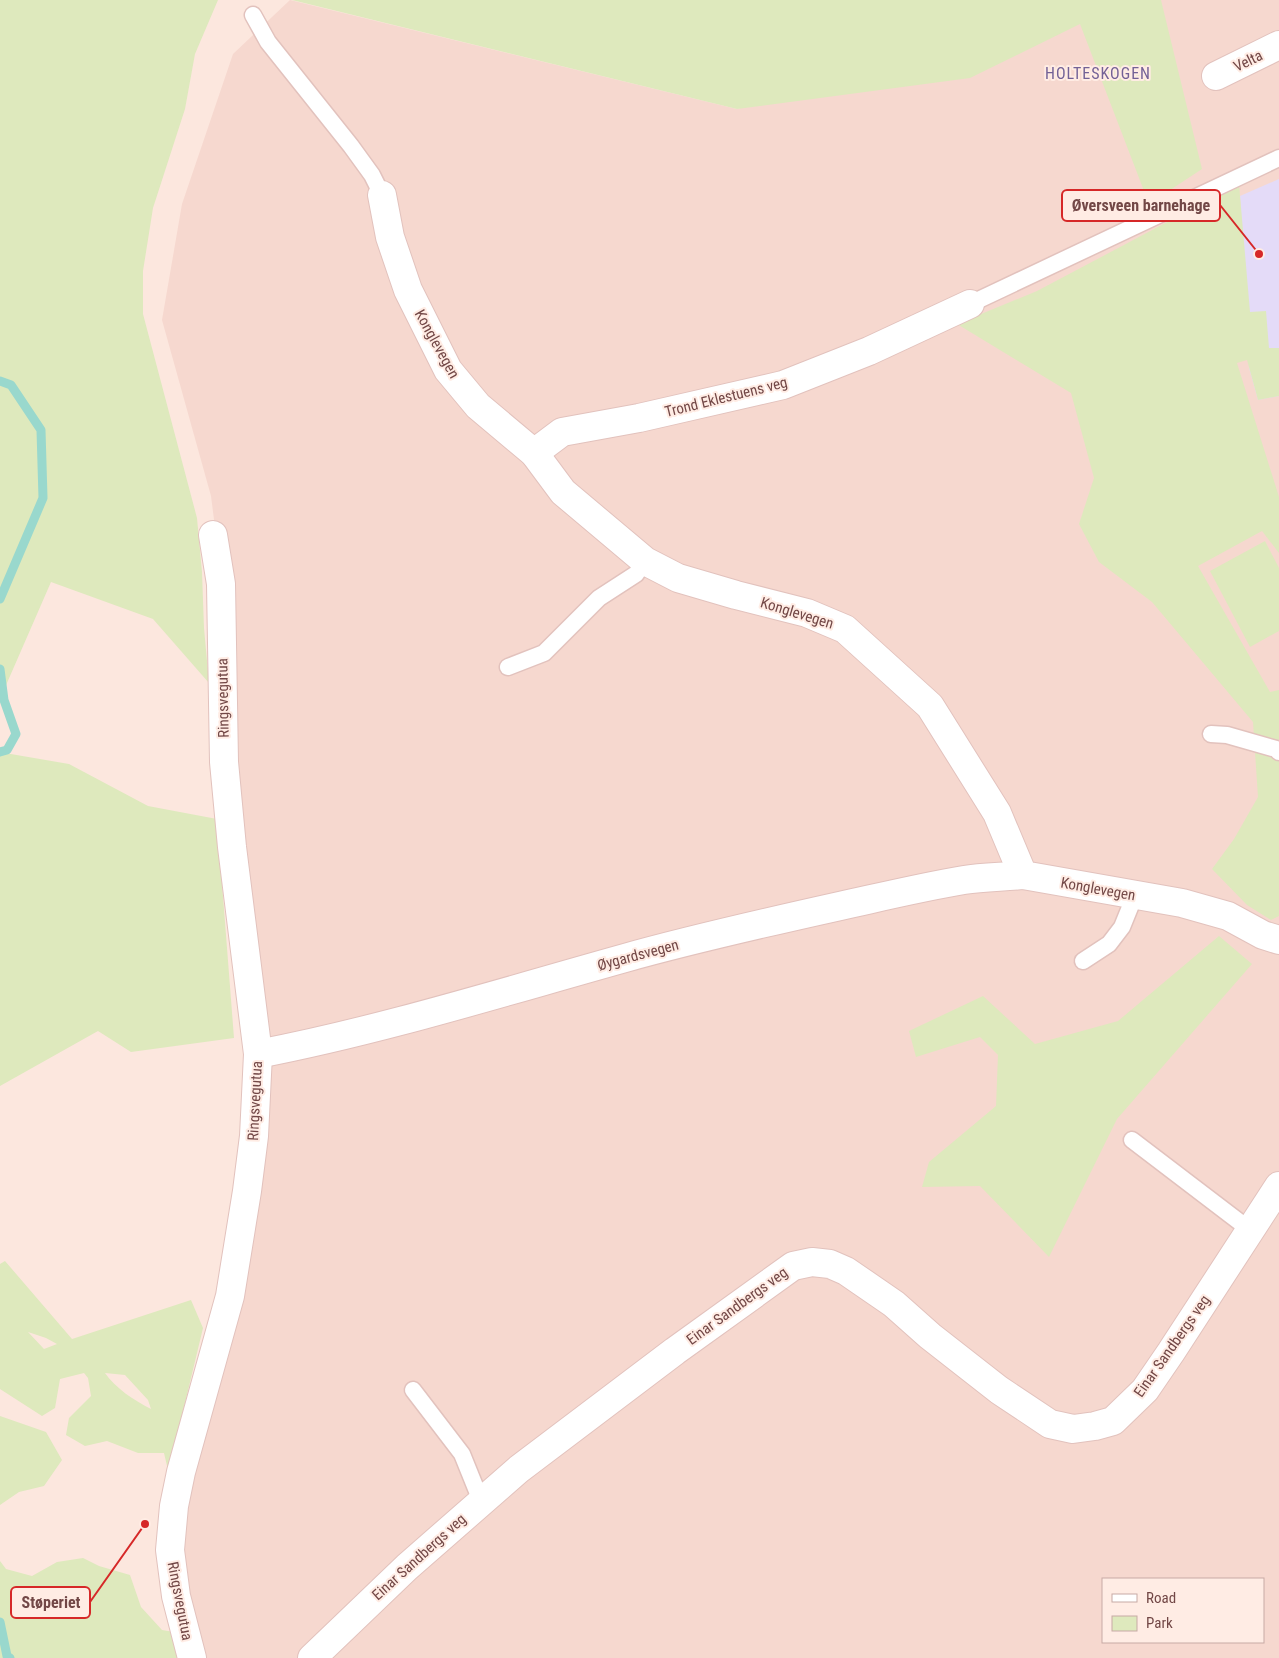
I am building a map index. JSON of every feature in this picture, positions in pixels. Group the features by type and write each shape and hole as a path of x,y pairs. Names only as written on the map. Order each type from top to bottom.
{"street":[{"name":"Velta","path":"1216,76 1279,45"},
{"name":"Konglevegen","path":"382,195 390,237 408,290 448,370 478,406 534,453 563,492 645,561 678,578 808,613 845,629 930,706 997,813 1023,875 1182,903 1228,916 1263,935 1279,940"},
{"name":"Trond Eklestuens veg","path":"534,453 562,432 639,418 783,385 869,351 970,304"},
{"name":"Ringsvegutua","path":"192,1658 175,1587 170,1550 174,1506 181,1472 230,1296 252,1154 258,1054 232,847 226,781 221,584 213,535"},
{"name":"Øygardsvegen","path":"258,1054 318,1043 407,1020 626,958 768,922 893,893 956,882 1023,875"},
{"name":"Einar Sandbergs veg","path":"312,1658 407,1567 519,1469 675,1351 793,1266 812,1262 830,1264 846,1270 894,1304 930,1336 999,1390 1050,1424 1073,1429 1095,1426 1113,1421 1145,1390 1279,1186"}],"lane":[{"path":"253,15 268,42 372,175 382,195"},
{"path":"970,304 1279,158"},
{"path":"508,667 544,653 600,598 636,574 645,561"},
{"path":"1211,734 1227,735 1276,749 1279,752"},
{"path":"1082,961 1109,944 1122,927 1134,895"},
{"path":"1132,1140 1250,1230"},
{"path":"413,1390 462,1454 481,1501"}],"shaded area":[{"path":"290,0 737,109 1129,0 1279,0 1279,1658 203,1658 193,1630 184,1556 188,1475 251,1219 246,905 225,606 211,496 162,320 182,204 233,54"},
{"path":"1279,179 1279,396 1258,400 1249,368 1240,196"}],"green space":[{"path":"0,0 218,0 195,54 185,109 153,208 143,271 143,314 197,518 209,683 153,619 51,582 0,699"},
{"path":"292,0 1161,0 1202,169 1149,204 1080,24 970,78 737,109"},
{"path":"1239,184 1250,312 1266,311 1269,348 1279,348 1279,396 1258,400 1247,360 1237,363 1279,497 1279,553 1262,531 1198,566 1270,692 1279,690 1279,916 1271,920 1247,905 1212,869 1234,839 1258,797 1253,722 1152,602 1099,562 1079,524 1094,478 1071,393 957,324 1037,291"},
{"path":"1265,541 1279,568 1279,631 1250,647 1210,571"},
{"path":"5,753 69,764 148,806 217,819 234,1038 131,1052 98,1031 0,1086 0,755"},
{"path":"1219,936 1252,964 1117,1119 1049,1257 980,1186 922,1187 929,1162 996,1106 998,1055 980,1037 916,1057 909,1031 983,996 1035,1044 1118,1021"},
{"path":"5,1261 72,1339 191,1300 203,1328 179,1428 186,1434 168,1470 164,1453 138,1453 107,1441 85,1446 66,1435 69,1418 91,1396 88,1378 84,1373 60,1379 55,1408 42,1416 0,1389 0,1264","holes":["28,1332 46,1338 57,1344 44,1349","105,1373 125,1375 148,1400 151,1409 126,1394"]},
{"path":"0,1416 46,1432 62,1460 44,1486 19,1492 0,1505"},
{"path":"83,1558 99,1566 130,1575 141,1607 162,1630 174,1632 180,1658 0,1658 0,1561 6,1569 32,1576 57,1562"}],"waterway":[{"path":"0,381 11,385 41,430 43,498 0,599"},
{"path":"0,669 4,700 16,734 7,750 0,752"},
{"path":"0,1622 7,1656 10,1658"}],"place":[{"name":"Øversveen barnehage","path":"1259,254"},
{"name":"Støperiet","path":"145,1524"}],"district":[{"name":"HOLTESKOGEN","path":"1098,73"}]}
